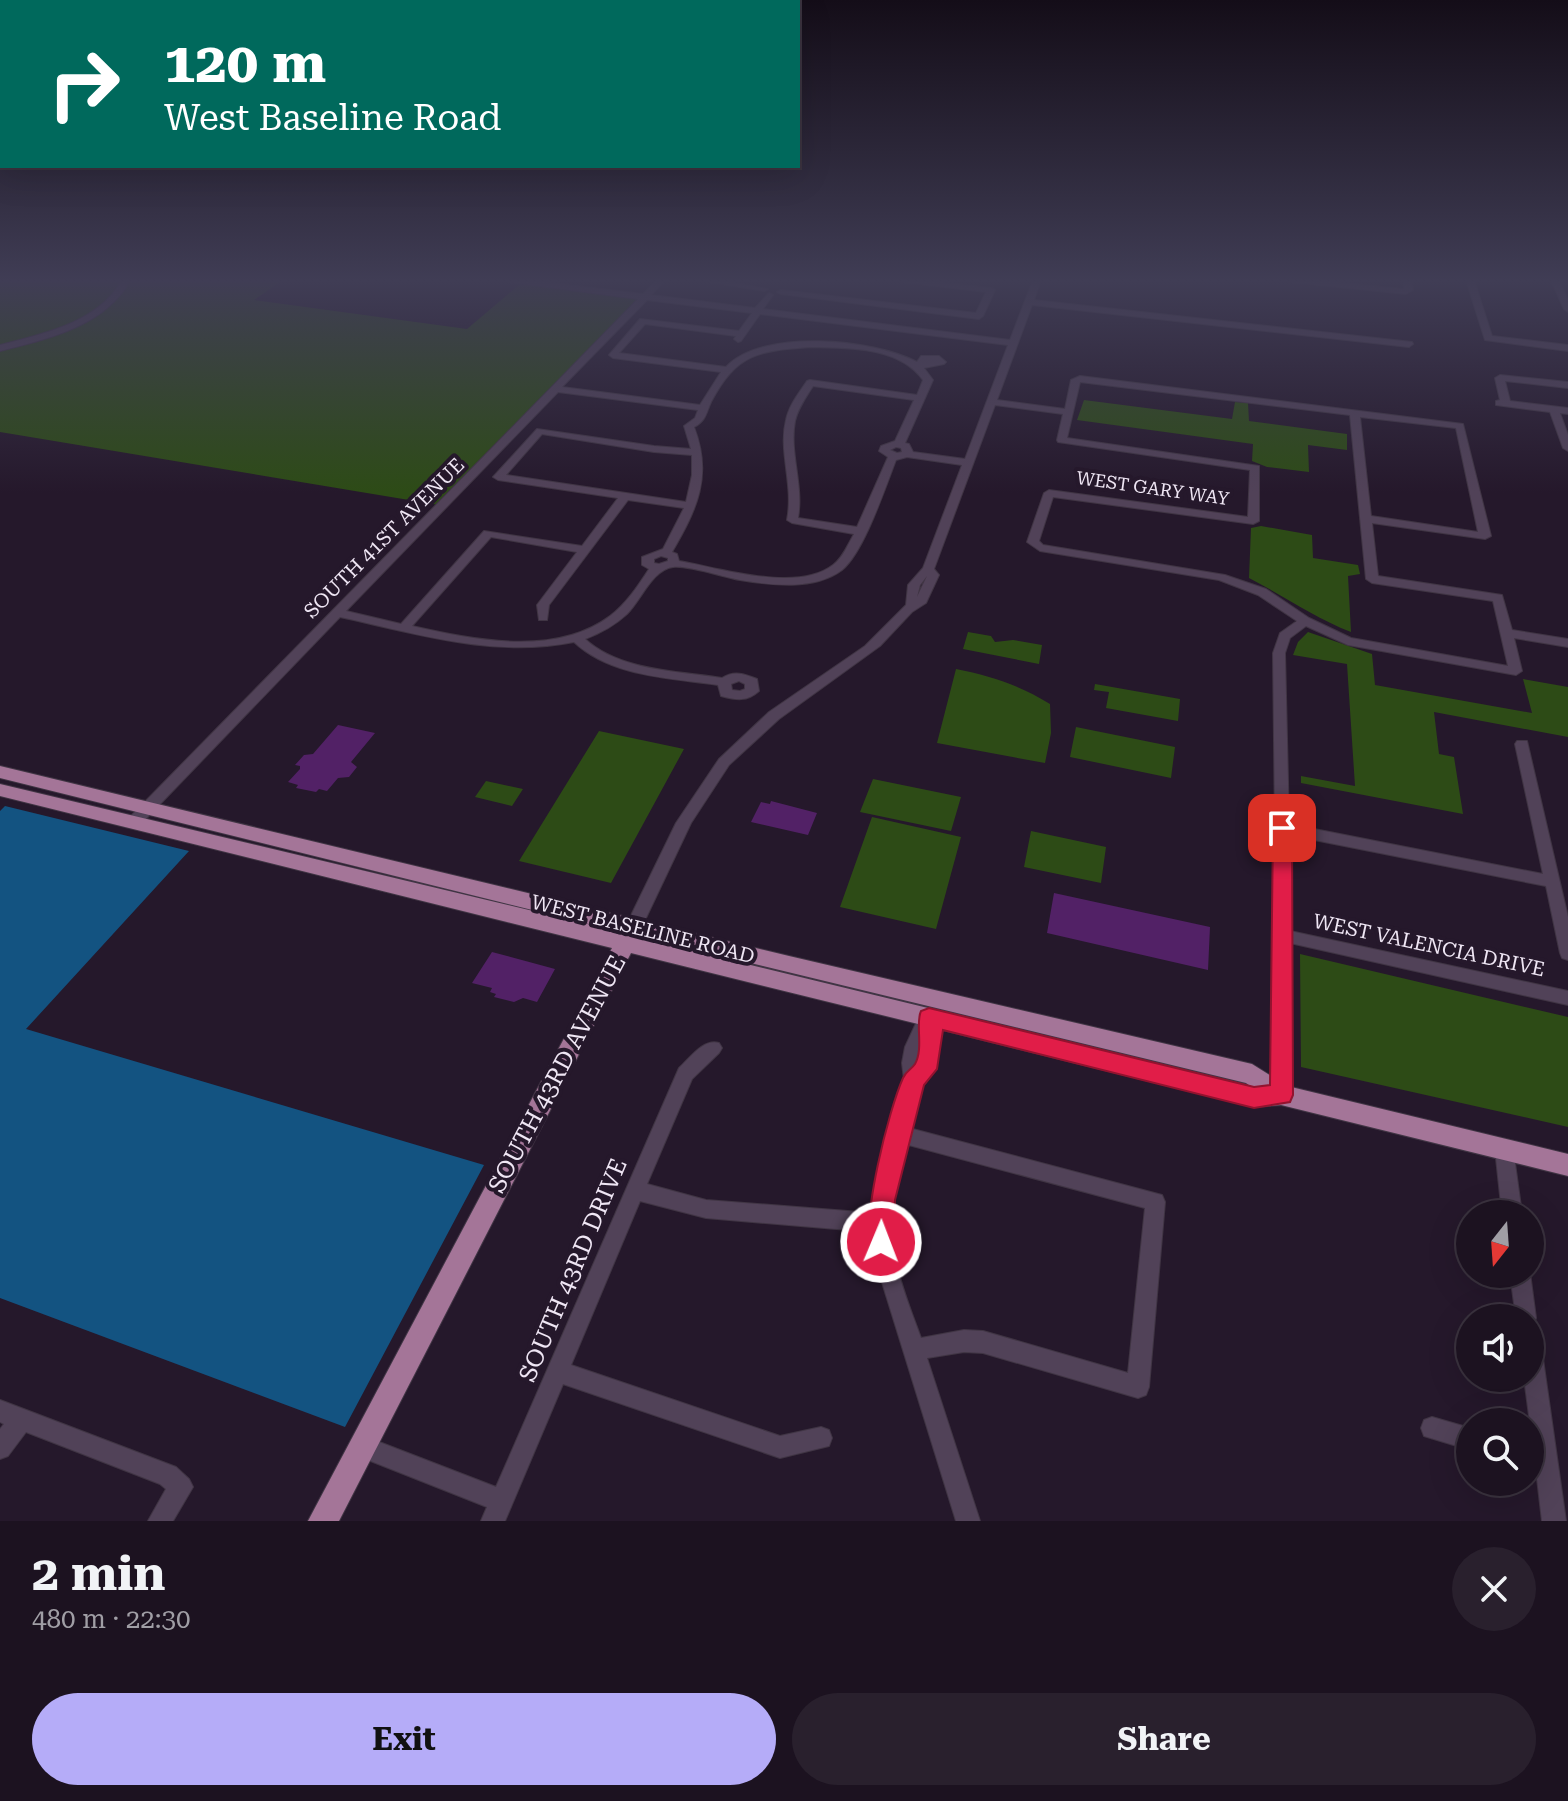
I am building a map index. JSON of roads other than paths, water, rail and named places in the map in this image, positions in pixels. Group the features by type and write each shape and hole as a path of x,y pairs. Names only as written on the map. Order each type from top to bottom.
{"main road":[{"name":"WEST BASELINE ROAD","path":"0,772 141,815 629,936 929,1017 1254,1097 1281,1095 1568,1165"},
{"name":"WEST BASELINE ROAD","path":"0,790 141,815"},
{"name":"WEST BASELINE ROAD","path":"629,936 1252,1074 1281,1095"},
{"name":"SOUTH 43RD AVENUE","path":"323,1521 629,936"}],"street":[{"name":"SOUTH 41ST AVENUE","path":"141,815 594,351"},
{"path":"617,351 613,355 728,370"},
{"path":"337,613 508,647 541,646 577,638 607,625 626,610 655,568 670,558 692,506 696,438 706,427 699,420 703,408 735,362 756,351"},
{"path":"871,351 893,354 920,364 928,380 905,449"},
{"name":"SOUTH 43RD AVENUE","path":"629,936 695,804 725,761 756,731 883,638 912,605 922,600 933,575 928,570 994,402 1010,351"},
{"path":"1568,385 1500,378 1502,403 1568,411"},
{"path":"994,402 1068,412 1076,380 1080,379 1460,426 1485,536 1367,519"},
{"path":"858,531 792,520 796,480 789,426 795,408 810,383 921,398"},
{"path":"558,389 703,408"},
{"path":"1554,410 1568,448"},
{"name":"WEST GARY WAY","path":"1068,412 1062,440 1255,468 1253,521 1049,493 1034,546 1230,580 1262,592 1305,621"},
{"path":"1281,1095 1279,653 1284,636 1305,621 1332,636 1357,643 1516,671 1498,598 1372,579 1355,413"},
{"path":"692,506 498,477 540,431 668,451 696,452"},
{"path":"670,558 783,581 816,578 838,567 858,531 893,456 885,453 884,448 971,461"},
{"path":"543,617 543,605 624,498"},
{"path":"405,627 488,533 583,550"},
{"path":"1507,633 1568,643"},
{"path":"577,638 584,647 605,659 724,682"},
{"path":"1522,744 1568,953"},
{"path":"1282,828 1553,882"},
{"name":"WEST VALENCIA DRIVE","path":"1281,935 1568,998"},
{"path":"929,1017 933,1034 925,1069 913,1080 879,1223 886,1263 968,1521"},
{"name":"SOUTH 43RD DRIVE","path":"497,1511 685,1074 713,1048"},
{"path":"899,1134 1155,1202 1138,1387 983,1342 964,1341 915,1350"},
{"path":"1504,1149 1510,1200"},
{"path":"635,1190 706,1209 879,1223"},
{"path":"558,1371 780,1447 821,1438"},
{"path":"0,1448 10,1416 168,1475 181,1487 160,1521"},
{"path":"1432,1428 1456,1435"},
{"path":"361,1446 497,1511"},
{"path":"1544,1482 1554,1521"}],"water":[{"path":"5,806 189,851 26,1029 484,1165 345,1427 0,1298 0,811"}]}
